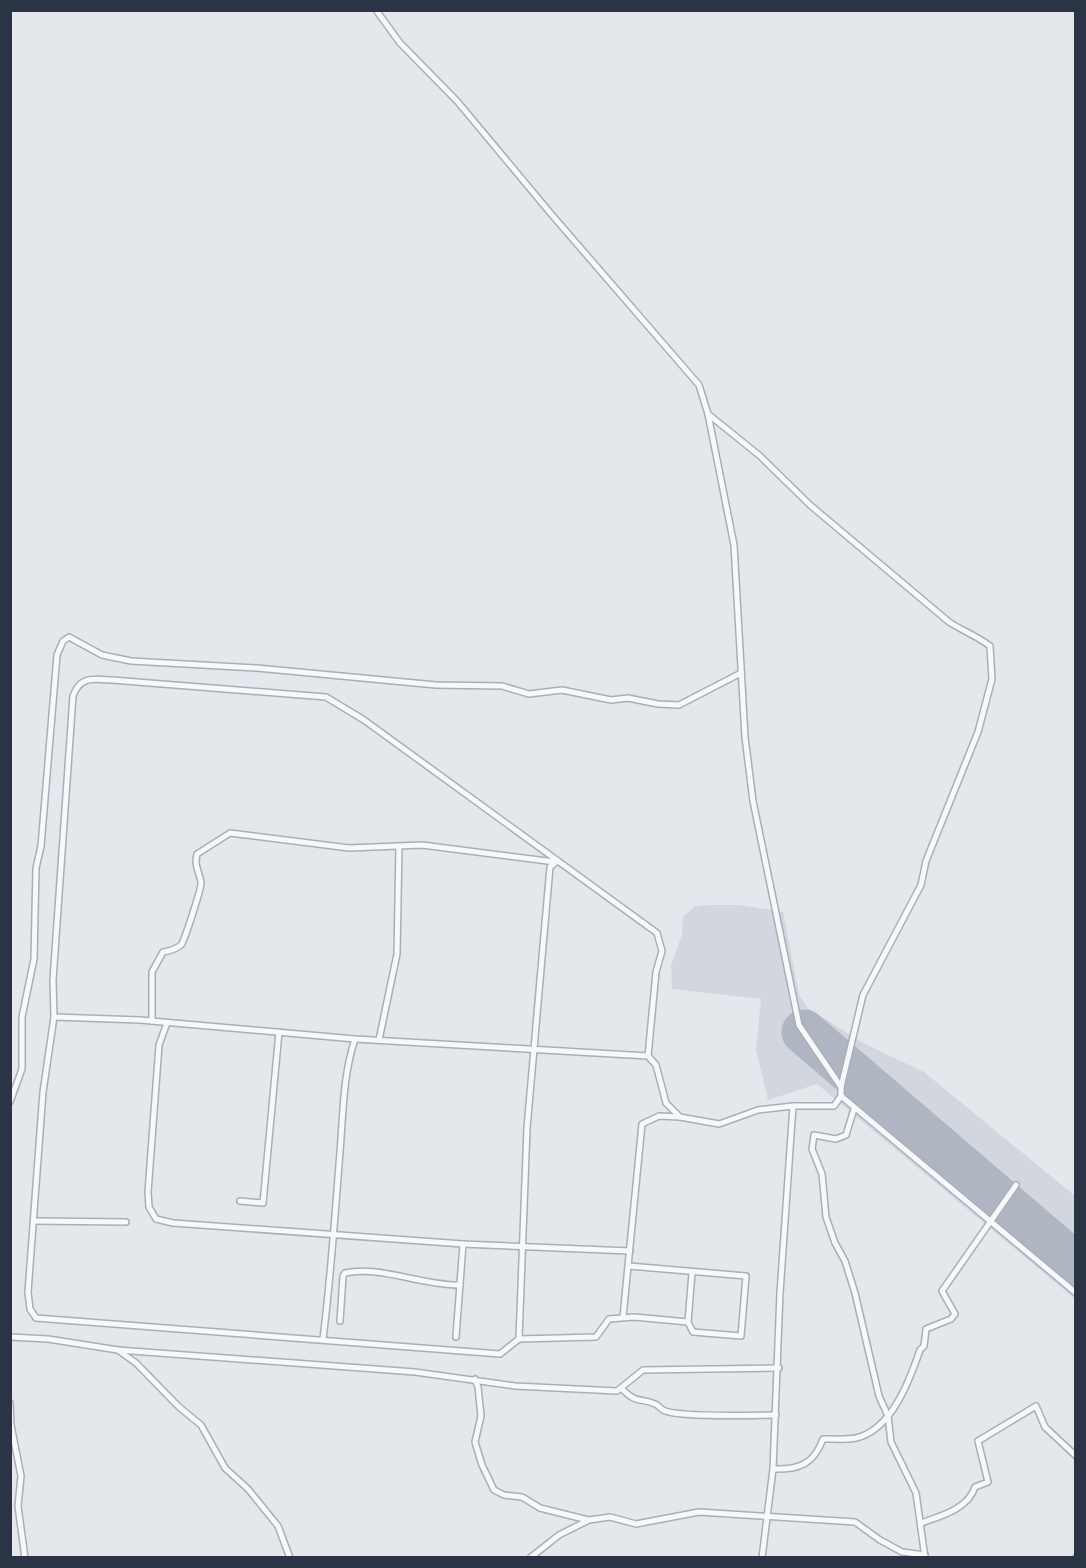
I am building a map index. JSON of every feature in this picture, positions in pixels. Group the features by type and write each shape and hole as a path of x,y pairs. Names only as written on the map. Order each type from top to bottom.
{"street":[{"path":"376,10 400,43 458,101 552,215 699,385 708,414 734,545 745,737 753,801 799,1025 841,1087"},
{"path":"623,1317 642,1124 659,1116 719,1124 758,1110 794,1106 834,1106 841,1096 841,1087 863,994 921,885 926,861 978,732 992,679 990,646 973,633 962,630 949,622 879,565 853,539 810,505 760,456 708,414"},
{"path":"10,1102 22,1069 22,1017 34,959 36,867 41,846 49,762 51,703 57,655 63,641 69,638 102,655 131,661 257,668 436,685 502,686 529,693 562,690 611,700 628,698 678,705 741,673"},
{"path":"648,1056 656,972 662,951 657,933 633,913 556,862 364,720 326,697 87,679 77,686 73,696 53,980 54,1017 43,1092 27,1292 30,1309 36,1318 500,1354 519,1339 596,1336 609,1318 688,1322"},
{"path":"152,1021 152,972 163,952 182,944 201,883 195,862 197,854 230,833 349,848 422,846 556,862"},
{"path":"379,1040 397,954 399,846"},
{"path":"519,1339 527,1128 535,1050 546,886 550,867 556,862"},
{"path":"54,1017 152,1021 355,1039 648,1056 656,1065 666,1103 672,1112 680,1117"},
{"path":"167,1023 159,1045 148,1192 149,1207 156,1219 463,1244 630,1251"},
{"path":"240,1201 263,1203 279,1032"},
{"path":"323,1339 345,1079 355,1039"},
{"path":"841,1096 854,1109 991,1219 1076,1293"},
{"path":"762,1557 773,1469 779,1368 780,1293 794,1106"},
{"path":"530,1557 559,1535 589,1520 610,1517 636,1524 699,1512 855,1522 902,1552 925,1556 916,1494 891,1442 888,1416 879,1396 855,1293 845,1261 834,1243 826,1218 822,1174 812,1149 814,1135 836,1139 846,1135 854,1109"},
{"path":"773,1469 792,1469 803,1466 815,1456 823,1439 858,1438 888,1416 907,1388 918,1355 924,1346 926,1329 951,1319 955,1314 942,1291 1016,1185"},
{"path":"34,1221 126,1222"},
{"path":"456,1337 463,1244"},
{"path":"629,1266 746,1276 741,1336 693,1332 688,1322 692,1273"},
{"path":"340,1321 345,1273 376,1272 438,1286 460,1285"},
{"path":"11,1339 475,1379 515,1386 618,1392 636,1373 643,1370 779,1368"},
{"path":"118,1350 136,1362 179,1407 201,1425 225,1468 248,1489 278,1526 290,1557"},
{"path":"475,1379 481,1416 475,1442 482,1465 494,1490 504,1495 522,1497 540,1508 589,1520"},
{"path":"622,1389 630,1397 641,1402 655,1404 664,1411 710,1415 776,1415"},
{"path":"10,1403 11,1425 21,1476 18,1506 25,1557"},
{"path":"921,1523 964,1505 972,1496 975,1487 988,1482 978,1442 1036,1406 1045,1427 1076,1456"}],"shaded area":[{"path":"740,905 783,912 799,994 808,1008 865,1044 924,1072 1075,1196 1075,1299 817,1084 768,1100 756,1050 761,999 672,989 671,965 682,935 683,917 694,907"}],"runway":[{"path":"804,1032 1076,1265"}]}
